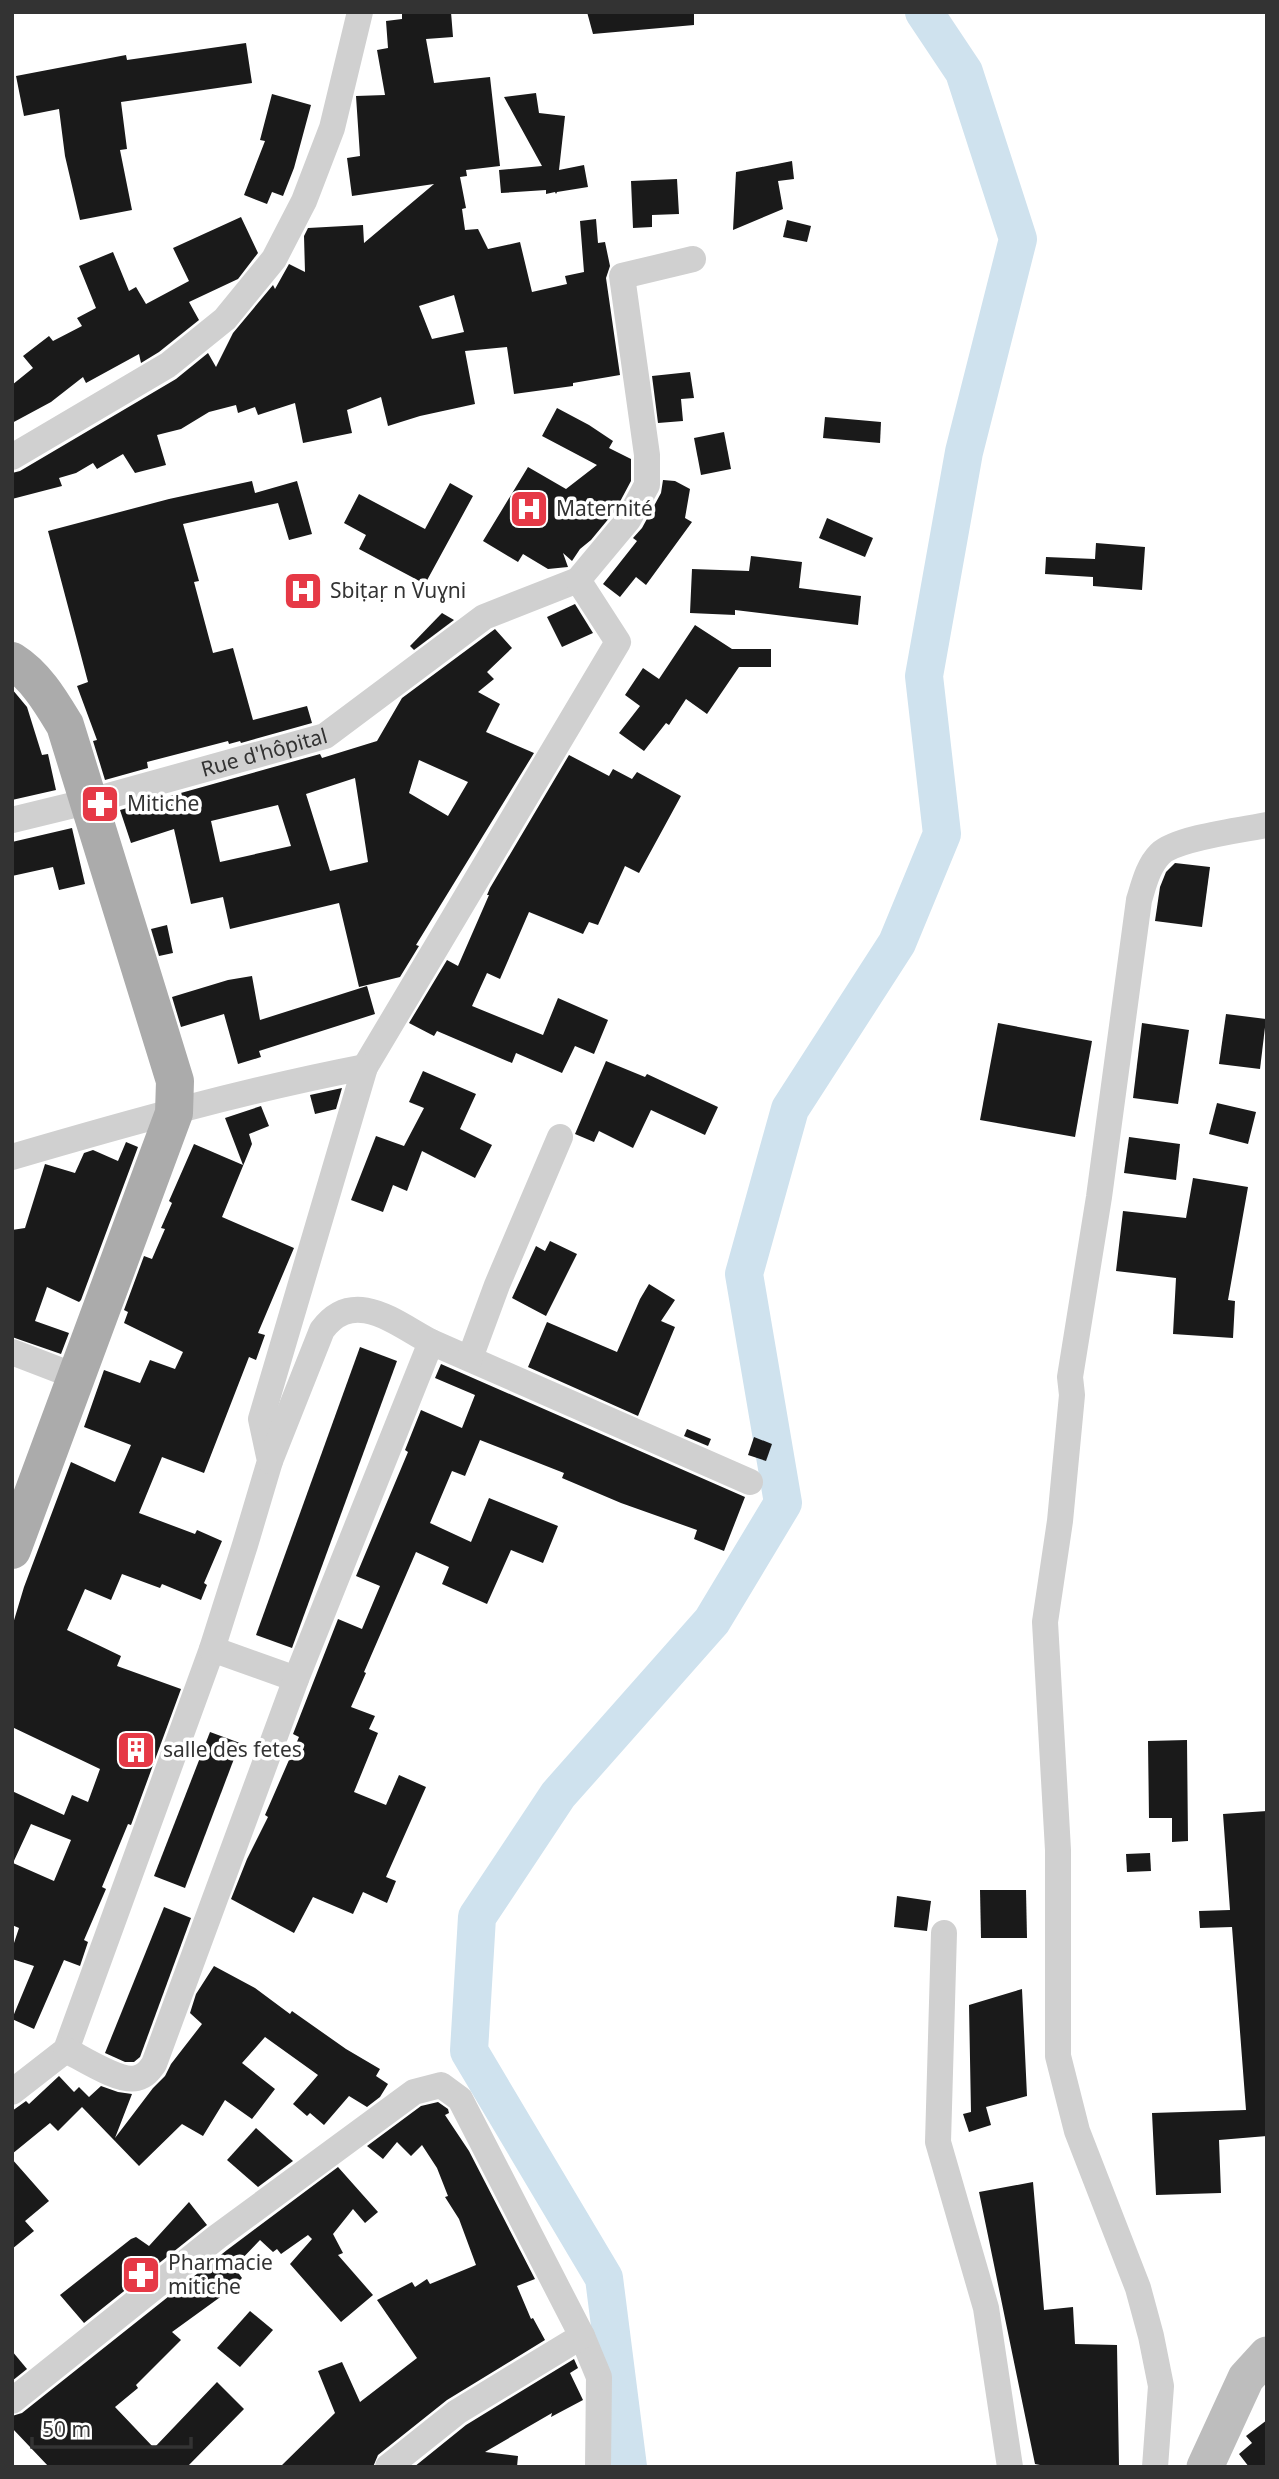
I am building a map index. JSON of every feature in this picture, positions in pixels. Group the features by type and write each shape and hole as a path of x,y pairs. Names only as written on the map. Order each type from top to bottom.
{"main road":[{"path":"12,661 45,693 65,725 175,1081 174,1113 12,1550"},
{"path":"1205,2467 1246,2378 1267,2355"}],"street":[{"path":"12,457 168,365 225,319 274,259 304,201 332,128 360,12"},
{"path":"270,1461 261,1419 365,1068 618,642 578,580 628,520 647,485 647,455 622,276 693,259"},
{"name":"Rue d'hôpital","path":"12,820 325,736 484,617 578,580"},
{"path":"1155,2467 1161,2386 1152,2336 1138,2288 1077,2132 1058,2056 1058,1850 1045,1622 1060,1521 1072,1395 1070,1377 1099,1197 1139,900 1149,871 1160,853 1176,844 1267,825"},
{"path":"12,1157 108,1128 284,1083 365,1068"},
{"path":"470,1358 497,1285 560,1137"},
{"path":"12,2092 66,2050 212,1649 270,1461 321,1330 334,1317 354,1308 370,1310 431,1342 750,1482"},
{"path":"66,2050 127,2079 139,2078 154,2064 296,1679 431,1342"},
{"path":"12,1352 77,1377"},
{"path":"212,1649 296,1679"},
{"path":"944,1933 938,2142 986,2308 1010,2467"},
{"path":"12,2401 216,2237 414,2092 441,2085 460,2099 582,2336 599,2377 598,2467"},
{"path":"388,2467 457,2412 582,2336"}],"building":[{"path":"402,12 451,12 453,37 426,39 434,83 490,77 500,166 466,170 467,176 460,177 466,208 462,209 465,230 478,229 488,249 520,242 532,292 567,284 565,276 584,272 580,221 596,219 598,243 605,242 610,266 606,278 620,375 573,383 573,386 514,394 507,347 465,351 475,404 388,426 381,397 347,410 352,433 303,443 295,403 258,415 255,407 238,413 236,405 209,412 181,429 157,435 166,465 135,473 123,454 97,469 93,463 76,473 59,478 62,486 12,499 12,473 20,471 176,379 208,353 216,367 233,333 273,285 275,289 289,264 305,272 304,236 308,228 363,225 364,243 434,184 352,196 347,158 360,156 356,96 385,95 377,50 388,48 386,21 402,19","holes":["454,295 464,332 432,339 419,306"]},
{"path":"587,12 694,12 694,25 593,34"},
{"path":"246,43 252,83 121,102 127,149 120,150 132,210 80,220 65,156 59,109 24,116 16,76 126,55 127,60"},
{"path":"536,93 539,113 565,116 559,170 584,165 588,187 556,194 546,194 546,190 501,193 499,170 542,166 504,97"},
{"path":"272,94 311,105 294,168 283,196 272,192 267,204 244,195 265,141 260,140"},
{"path":"792,161 794,179 778,181 783,209 733,230 736,172"},
{"path":"677,179 679,214 652,215 652,227 633,228 631,181"},
{"path":"241,217 258,253 238,279 189,302 199,320 141,363 139,354 86,383 83,377 51,402 12,423 12,385 33,368 23,356 49,336 53,341 82,326 77,318 96,308 79,266 113,252 129,291 136,287 146,304 189,281 173,248"},
{"path":"787,220 811,226 807,242 783,237"},
{"path":"690,372 694,398 681,399 683,421 658,423 652,376"},
{"path":"557,408 613,441 609,448 631,459 631,481 615,511 572,561 563,553 568,567 548,569 523,554 518,562 483,541 528,467 566,489 597,465 542,436"},
{"path":"825,417 881,422 880,443 823,438"},
{"path":"724,432 731,469 701,475 694,438"},
{"path":"663,480 675,481 690,489 685,518 692,522 646,585 636,577 620,597 603,584 637,541 633,538 642,528 661,493"},
{"path":"252,481 255,493 297,481 312,534 289,540 278,503 183,524 199,581 194,582 213,653 233,648 253,720 307,706 312,723 241,743 229,744 228,741 147,762 148,768 105,780 93,741 97,740 77,686 88,682 48,531 169,499"},
{"path":"450,483 473,496 425,584 359,549 366,535 344,523 359,494 425,529"},
{"path":"827,518 873,538 865,557 819,538"},
{"path":"1096,543 1145,547 1142,590 1093,586 1093,577 1045,574 1046,557 1095,559"},
{"path":"751,556 802,562 799,588 861,596 858,625 735,610 735,615 690,613 692,569 749,571"},
{"path":"575,604 593,633 562,647 547,617"},
{"path":"442,613 454,620 414,650 410,646"},
{"path":"695,625 732,649 771,649 771,667 739,667 707,714 686,699 669,725 666,723 644,751 619,733 640,706 625,695 643,668 659,679"},
{"path":"495,629 512,648 487,672 494,679 478,692 500,704 486,732 534,753 416,945 419,946 400,977 359,987 339,903 230,929 223,897 191,904 174,829 131,843 120,810 320,754 322,758 377,741 402,698","holes":["419,760 468,782 448,816 409,793","355,778 368,862 330,871 306,794","278,805 291,846 220,862 211,821"]},
{"path":"12,689 27,707 42,755 48,754 56,790 12,800"},
{"path":"569,755 609,776 613,769 632,779 637,772 681,796 639,873 625,866 598,925 589,922 583,934 529,912 500,979 487,973 472,1006 543,1035 558,998 608,1020 594,1054 575,1046 562,1073 516,1053 512,1063 437,1031 434,1036 409,1023 447,960 458,966 490,888"},
{"path":"72,828 85,884 59,890 53,867 12,876 12,842"},
{"path":"1175,863 1210,867 1202,927 1155,921 1160,887 1166,872"},
{"path":"167,925 173,953 159,956 151,929"},
{"path":"252,976 260,1020 367,986 375,1014 259,1051 261,1057 238,1064 224,1014 181,1027 172,997 228,980"},
{"path":"1226,1014 1266,1019 1260,1069 1219,1064"},
{"path":"998,1023 1092,1041 1075,1137 980,1120"},
{"path":"1142,1023 1189,1030 1178,1104 1133,1098"},
{"path":"606,1061 645,1077 647,1074 718,1107 705,1135 651,1110 633,1148 599,1131 594,1142 575,1134"},
{"path":"423,1071 476,1094 460,1129 492,1145 475,1178 422,1151 407,1191 393,1185 383,1212 351,1200 376,1136 404,1146 424,1108 409,1102"},
{"path":"342,1088 336,1109 315,1114 310,1095"},
{"path":"1217,1103 1256,1112 1248,1144 1209,1134"},
{"path":"261,1106 269,1126 249,1134 252,1144 222,1217 294,1248 258,1333 265,1335 256,1360 249,1357 204,1473 162,1457 139,1513 195,1534 197,1530 222,1541 204,1583 207,1585 201,1600 162,1584 160,1588 122,1574 111,1600 85,1589 67,1630 121,1656 117,1666 181,1689 131,1825 128,1824 102,1887 106,1889 84,1940 88,1942 80,1966 64,1960 34,2029 12,2019 34,1966 12,1959 12,1949 19,1928 12,1925 12,1791 64,1815 72,1795 88,1802 100,1769 12,1727 12,1627 24,1587 71,1462 115,1482 131,1445 84,1427 104,1370 140,1383 150,1360 175,1369 183,1352 124,1323 128,1312 124,1310 144,1256 152,1259 165,1229 161,1228 172,1203 169,1201 194,1144 243,1165 225,1118","holes":["31,1824 71,1840 54,1881 13,1863"]},
{"path":"1129,1137 1180,1144 1176,1180 1124,1173"},
{"path":"126,1142 138,1147 81,1300 79,1302 47,1287 35,1321 69,1333 61,1354 12,1337 12,1230 25,1228 45,1164 75,1173 84,1153 93,1150 118,1161"},
{"path":"1193,1178 1248,1187 1228,1300 1235,1301 1233,1338 1173,1334 1176,1278 1116,1271 1123,1211 1186,1218"},
{"path":"550,1241 577,1254 546,1316 512,1298 536,1246 545,1251"},
{"path":"649,1284 675,1300 661,1321 675,1327 638,1416 528,1367 547,1322 617,1352"},
{"path":"360,1347 397,1361 292,1648 256,1635"},
{"path":"441,1364 745,1497 724,1551 694,1539 697,1530 621,1503 562,1478 564,1473 480,1440 465,1476 452,1471 430,1523 471,1542 489,1498 558,1526 543,1563 511,1550 487,1604 442,1584 449,1567 416,1552 351,1707 375,1716 369,1729 378,1733 354,1792 386,1805 399,1775 426,1787 386,1877 396,1881 387,1903 363,1892 353,1914 313,1897 294,1933 231,1899 268,1817 265,1815 299,1737 293,1734 338,1619 362,1629 380,1586 356,1576 408,1452 405,1450 421,1410 462,1428 475,1395 435,1378"},
{"path":"687,1429 711,1439 708,1446 684,1436"},
{"path":"754,1437 772,1444 766,1461 748,1455"},
{"path":"210,1732 240,1743 185,1888 154,1876"},
{"path":"1187,1740 1188,1841 1172,1842 1172,1818 1149,1818 1148,1741"},
{"path":"1267,1811 1267,2136 1219,2140 1221,2193 1156,2195 1152,2113 1246,2110 1232,1927 1200,1928 1199,1911 1230,1910 1223,1814"},
{"path":"1150,1853 1151,1871 1127,1872 1126,1854"},
{"path":"980,1890 1026,1890 1027,1938 981,1938"},
{"path":"897,1896 931,1901 927,1931 894,1927"},
{"path":"164,1907 191,1918 140,2057 134,2062 125,2062 105,2053"},
{"path":"214,1966 255,1988 290,2014 292,2011 380,2069 376,2076 388,2084 380,2097 367,2107 349,2096 324,2125 293,2104 318,2075 265,2037 242,2063 275,2089 252,2119 225,2100 203,2136 182,2124 139,2166 82,2107 58,2131 50,2123 12,2154 12,2111 26,2101 29,2104 59,2076 74,2092 79,2087 89,2097 101,2086 132,2094 115,2138 165,2076 202,2024 190,2013 196,1994"},
{"path":"1022,1989 1027,2096 986,2107 991,2125 969,2132 963,2114 971,2112 969,2005"},
{"path":"438,2102 448,2109 449,2113 445,2115 469,2151 535,2279 517,2286 531,2319 533,2318 545,2340 447,2400 378,2455 373,2467 280,2467 335,2413 318,2371 342,2362 360,2402 417,2358 377,2300 412,2282 415,2287 427,2279 430,2284 476,2265 459,2219 445,2197 448,2196 437,2168 422,2145 411,2156 397,2142 383,2159 367,2146 421,2106"},
{"path":"256,2128 293,2161 258,2187 227,2160"},
{"path":"12,2159 49,2201 25,2221 34,2231 12,2249"},
{"path":"338,2167 378,2212 365,2223 353,2209 333,2234 343,2253 338,2255 373,2295 341,2322 290,2264 312,2239 308,2235 281,2254 277,2249 273,2252 260,2240 234,2267 242,2278 230,2290 172,2332 181,2340 136,2385 138,2388 115,2407 154,2448 217,2382 244,2409 187,2467 49,2467 12,2428 12,2416 22,2413 227,2250"},
{"path":"1033,2182 1044,2310 1073,2307 1075,2344 1117,2345 1119,2467 1050,2467 1035,2464 979,2192"},
{"path":"189,2202 207,2225 84,2323 60,2295 131,2239 136,2237 149,2246"},
{"path":"250,2311 273,2330 240,2367 217,2348"},
{"path":"12,2351 27,2369 12,2381"},
{"path":"574,2359 578,2368 570,2373 583,2400 551,2417 552,2413 485,2452 518,2456 517,2467 414,2467 466,2425"},
{"path":"1267,2420 1267,2467 1249,2467 1239,2454 1252,2443 1246,2436"}],"waterway":[{"path":"628,2467 604,2278 469,2051 477,1917 558,1795 712,1621 783,1503 744,1274 790,1109 897,943 942,834 924,676 964,452 1018,239 964,72 924,12"}],"place":[{"name":"Maternité","path":"529,509"},
{"name":"Sbiṭaṛ n Vuɣni","path":"303,591"},
{"name":"Mitiche","path":"100,804"},
{"name":"salle des fetes","path":"136,1750"},
{"name":"Pharmacie mitiche","path":"141,2275"}]}
